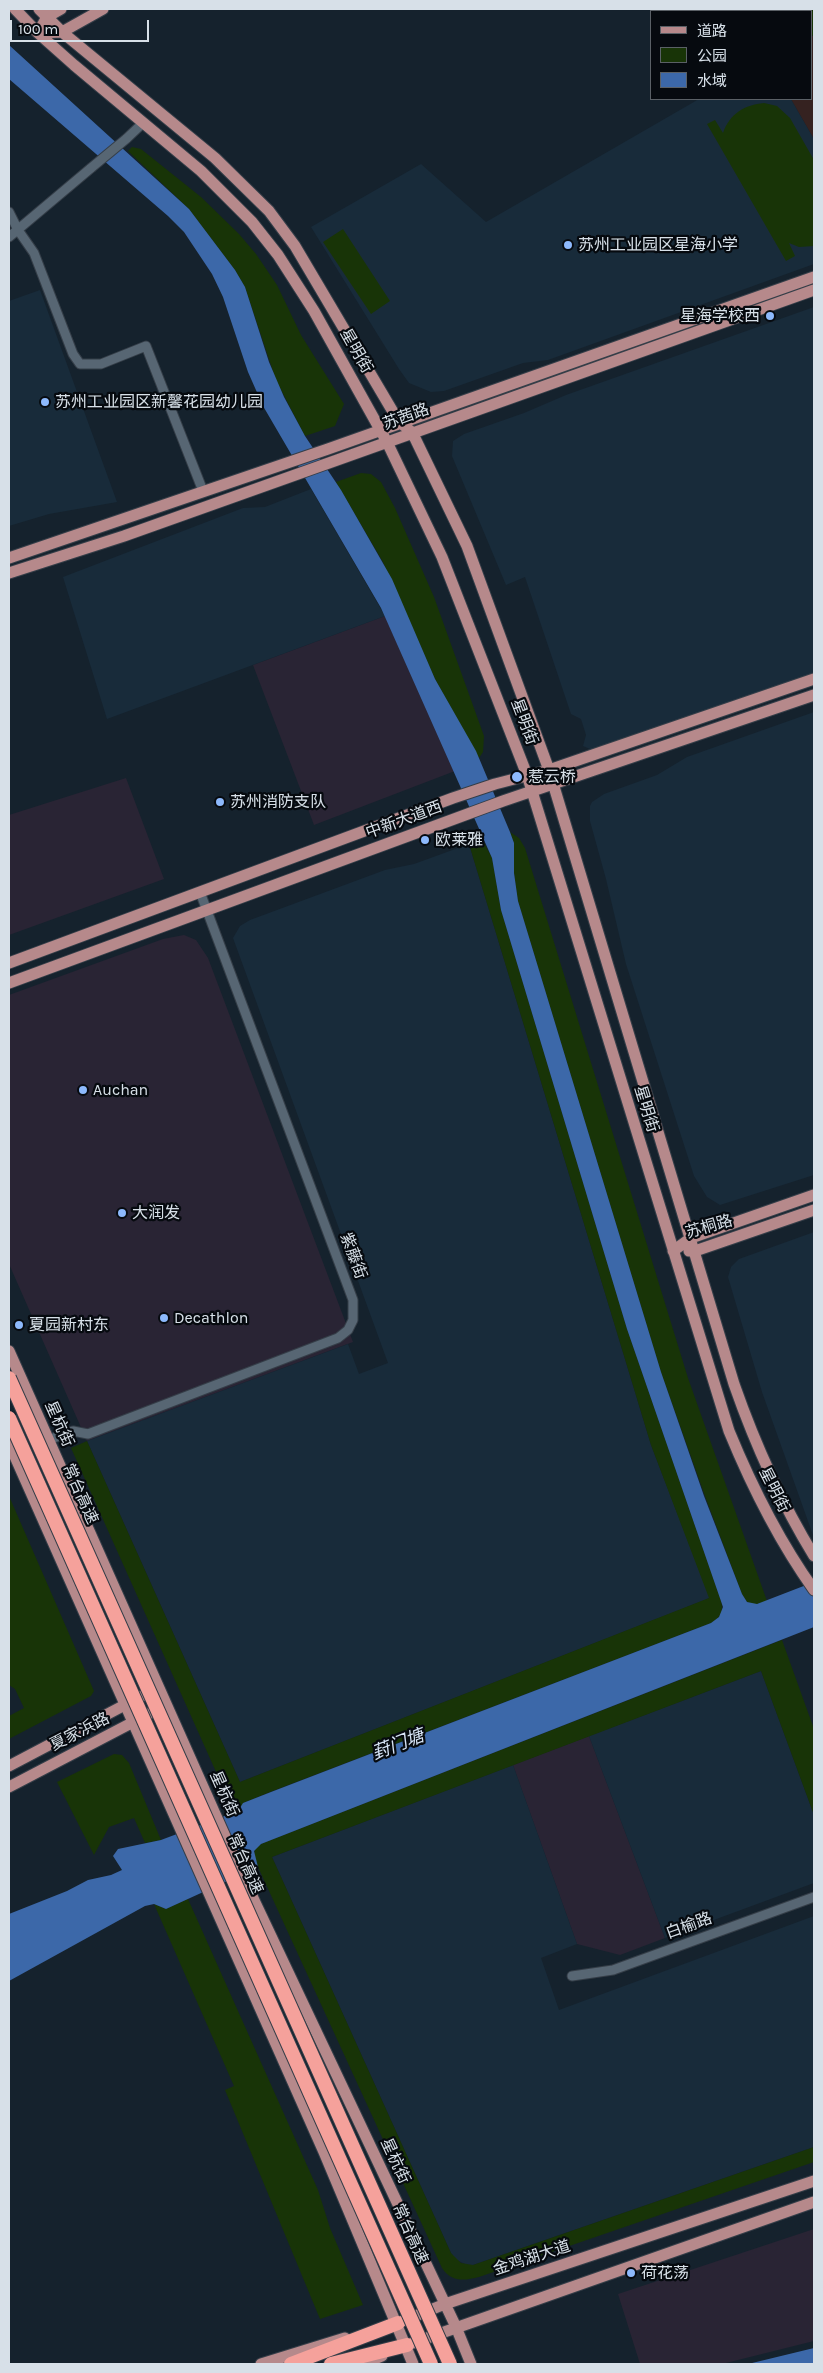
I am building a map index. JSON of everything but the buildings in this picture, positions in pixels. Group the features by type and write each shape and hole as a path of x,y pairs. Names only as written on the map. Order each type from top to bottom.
{"highway":[{"name":"常台高速","path":"9,1378 450,2364"},
{"name":"常台高速","path":"9,1418 431,2364"},
{"path":"291,2364 398,2323"},
{"path":"331,2364 407,2345"}],"main road":[{"name":"星明街","path":"15,9 38,33 223,191 261,232 314,311 380,428 442,557 528,775 672,1251 729,1431 749,1480 790,1556 814,1590"},
{"path":"61,9 43,13 38,33 62,32 103,9"},
{"name":"星明街","path":"43,13 62,32 215,158 269,211 295,246 399,422 412,432 467,546 549,770 734,1384 770,1475 814,1556"},
{"name":"苏茜路","path":"9,558 328,449 380,428 814,277"},
{"name":"苏茜路","path":"9,573 124,536 814,290"},
{"name":"中新大道西","path":"9,962 453,798 495,784 549,770 814,678"},
{"name":"中新大道西","path":"9,983 553,783 814,695"},
{"name":"苏桐路","path":"672,1251 691,1238 814,1195"},
{"name":"苏桐路","path":"672,1251 695,1251 814,1210"},
{"name":"星杭街","path":"9,1351 244,1879 456,2327 470,2364"},
{"path":"9,1443 212,1898 398,2323 413,2364"},
{"name":"夏家浜路","path":"9,1766 159,1688"},
{"name":"夏家浜路","path":"9,1787 166,1704"},
{"name":"金鸡湖大道","path":"261,2364 327,2342 398,2323 445,2304 814,2181"},
{"path":"363,2364 456,2327 814,2202"}],"street":[{"path":"9,237 143,123"},
{"path":"9,212 18,230 34,253 73,354 80,364 101,364 146,346 203,492"},
{"name":"紫藤街","path":"48,1440 72,1431 88,1434 284,1360 338,1338 348,1330 353,1320 355,1310 353,1300 200,892"},
{"name":"白榆路","path":"572,1976 613,1970 814,1897"}],"shaded area":[{"path":"813,36 814,139 792,100 813,100"},
{"name":"苏州工业园区星海小学","path":"697,100 792,100 814,139 814,264 548,360 523,363 444,391 431,392 409,383 311,227 421,164 486,222"},
{"name":"苏州工业园区新馨花园幼儿园","path":"40,290 117,502 49,514 9,526 9,301"},
{"path":"814,307 814,675 597,752 583,746 586,735 581,719 571,714 525,577 506,585 452,456 453,441 464,434 524,413 566,395"},
{"path":"311,489 385,616 107,719 63,577 243,508 265,507"},
{"path":"385,616 455,771 314,825 253,665"},
{"path":"814,712 814,1175 720,1205 707,1197 694,1176 626,964 590,821 590,806 592,802 604,794 657,775 687,757"},
{"path":"126,778 164,879 9,935 9,815"},
{"path":"469,844 651,1445 710,1598 240,1782 87,1441 348,1344 359,1374 388,1363 233,938 240,926 250,920 385,870 414,864"},
{"name":"大润发","path":"184,935 196,940 208,958 353,1342 87,1441 9,1264 9,995 163,939"},
{"path":"814,1232 814,1538 762,1392 728,1277 731,1267 739,1259"},
{"path":"761,1671 814,1815 814,1883 665,1938 589,1736"},
{"path":"589,1736 665,1938 620,1955 577,1944 513,1765"},
{"path":"513,1765 577,1944 541,1958 559,2010 814,1916 814,2147 473,2265 467,2265 455,2259 451,2253 272,1857"},
{"path":"814,2229 814,2341 722,2364 640,2364 618,2294"}],"green space":[{"path":"814,9 814,35 813,10 733,10"},
{"path":"764,103 777,106 790,118 814,160 814,246 799,247 789,243 795,256 786,261 707,124 715,120 723,133 730,120 739,111"},
{"path":"132,147 141,149 201,197 239,234 256,254 277,285 301,335 344,404 335,426 305,436 276,380 245,287 235,270 189,209 128,151"},
{"path":"343,229 390,301 371,314 323,242"},
{"path":"361,473 371,474 381,482 395,508 434,597 484,736 483,752 479,758 435,679 383,562 336,482"},
{"path":"510,832 519,838 525,848 688,1378 767,1601 754,1605 747,1602 742,1594 661,1372 518,901 514,873 514,843"},
{"path":"482,839 492,858 501,910 627,1329 721,1601 722,1611 719,1617 711,1623 270,1792 243,1803 242,1808 234,1812 71,1448 87,1441 240,1782 709,1598 651,1445 469,844"},
{"path":"9,1496 94,1691 91,1696 9,1739 9,1716 24,1708 15,1689 9,1685"},
{"path":"782,1640 814,1729 814,1815 761,1671 272,1857 451,2253 461,2263 473,2265 814,2147 814,2162 479,2277 463,2280 449,2276 442,2268 258,1867 254,1856 255,1849 261,1844"},
{"path":"114,1754 122,1755 129,1763 161,1840 145,1843 134,1818 109,1827 94,1855 57,1782"},
{"path":"188,1899 318,2190 330,2228 363,2305 320,2319 225,2090 234,2086 154,1904 166,1909"}],"water":[{"name":"葑门塘","path":"9,45 189,209 235,270 245,287 269,362 284,397 305,436 341,490 392,579 435,679 476,751 510,832 514,843 514,873 518,901 661,1372 704,1496 742,1594 747,1602 757,1604 814,1582 814,1627 261,1844 254,1851 258,1867 166,1909 154,1904 145,1906 9,1981 9,1914 67,1891 88,1880 111,1875 122,1870 113,1856 118,1849 161,1840 238,1811 243,1803 711,1623 719,1617 723,1607 627,1329 501,910 492,858 381,608 263,406 248,372 223,297 212,274 184,232 168,216 9,79"},
{"path":"814,2348 814,2364 748,2364"}],"place":[{"name":"苏州工业园区星海小学","path":"568,245"},
{"name":"星海学校西","path":"770,316"},
{"name":"苏州工业园区新馨花园幼儿园","path":"45,402"},
{"name":"惹云桥","path":"517,777"},
{"name":"苏州消防支队","path":"220,802"},
{"name":"欧莱雅","path":"425,840"},
{"name":"Auchan","path":"83,1090"},
{"name":"大润发","path":"122,1213"},
{"name":"Decathlon","path":"164,1318"},
{"name":"夏园新村东","path":"19,1325"},
{"name":"荷花荡","path":"631,2273"}]}
